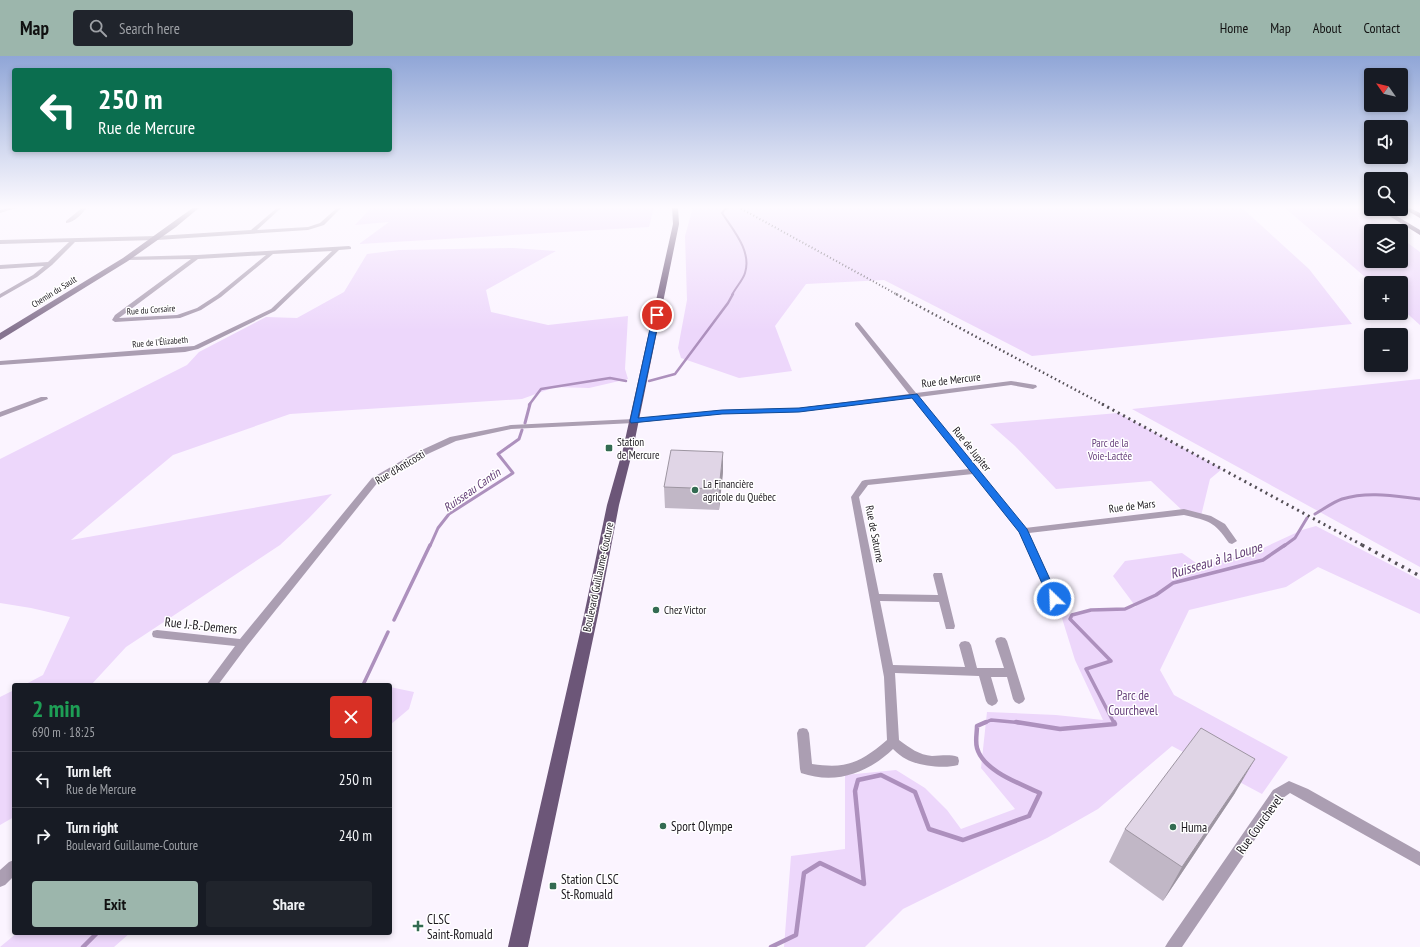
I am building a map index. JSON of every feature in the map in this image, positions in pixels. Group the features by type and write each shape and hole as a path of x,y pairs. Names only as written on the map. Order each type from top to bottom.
{"main road":[{"name":"Boulevard Guillaume-Couture","path":"518,947 613,505 634,421 671,249"}],"street":[{"path":"0,296 35,276 65,249"},
{"name":"Chemin du Sault","path":"0,337 141,249"},
{"name":"Rue de l'Élizabeth","path":"0,363 196,348 272,310 337,249"},
{"path":"127,258 197,257 342,249"},
{"name":"Rue du Corsaire","path":"197,257 117,316 115,320 178,318 199,309 219,296 271,253"},
{"path":"0,268 50,264"},
{"name":"Rue de Jupiter","path":"857,324 1023,531 1054,599"},
{"name":"Rue de Mercure","path":"634,421 722,412 799,410 1011,383 1033,387"},
{"path":"0,416 44,399"},
{"name":"Rue d'Anticosti","path":"213,683 243,643 356,502 376,480 416,456 453,439 511,427 634,421"},
{"name":"Rue de Saturne","path":"893,742 890,673 855,496 865,483 974,471"},
{"name":"Rue de Mars","path":"1023,531 1184,512 1208,518 1222,526 1232,541"},
{"path":"938,575 950,626"},
{"path":"875,597 943,599"},
{"name":"Rue J.-B.-Demers","path":"157,634 243,643"},
{"path":"1001,641 1019,699"},
{"path":"965,645 972,672"},
{"path":"984,672 992,701"},
{"path":"890,673 1011,673"},
{"path":"802,733 806,769 818,771 848,770 867,763 893,742 911,756 931,761 953,761"},
{"name":"Rue Courchevel","path":"1172,947 1278,794 1289,787 1303,793 1420,859"},
{"path":"0,880 12,869"}],"green space":[{"path":"521,249 556,251 486,290 491,312 548,325 628,316 625,369 628,379 589,388 555,387 522,399 290,414 173,455 71,540 332,494 280,545 126,647 93,683 28,683 43,675 70,617 0,603 0,459 187,365 199,352 266,317 297,318 344,292 367,254 399,250"},
{"path":"685,249 1287,249 1309,269 1352,324 1032,356 884,280 806,284 775,326 792,371 739,378 681,358 678,348 687,300"},
{"path":"1332,249 1364,249 1364,268 1408,268 1408,249 1415,249 1420,252 1420,325 1408,314 1408,276 1364,276"},
{"path":"1420,379 1420,567 1132,409"},
{"name":"Parc de la Voie-Lactée","path":"1118,413 1222,469 1210,479 1201,516 1184,512 1151,481 1056,489 1015,446 990,424"},
{"name":"Parc de Courchevel","path":"1316,526 1420,580 1420,614 1318,567 1286,587 1189,610 1160,670 1174,695 1288,757 1262,794 1172,746 1098,809 1047,838 903,909 865,947 784,947 791,856 845,849 845,775 896,770 925,788 947,810 961,829 1015,809 981,768 987,712 1056,715 1103,720 1075,660 1061,615 1136,607 1113,576 1125,561 1182,553 1199,565 1248,555 1302,530"},
{"path":"392,687 414,692 409,709 392,723"},
{"path":"12,691 12,818 0,825 0,697"},
{"path":"15,935 128,935 114,947 0,947"}],"building":[{"path":"671,450 723,452 719,489 664,487"},
{"name":"Huma","path":"1201,728 1255,759 1182,867 1125,829"}],"waterway":[{"name":"Ruisseau Cantin","path":"732,295 745,273 746,257 744,249"},
{"name":"Ruisseau Cantin","path":"649,381 675,374 728,303 733,294"},
{"name":"Ruisseau Cantin","path":"529,405 541,389 610,378 626,381"},
{"name":"Ruisseau Cantin","path":"525,423 530,404"},
{"name":"Ruisseau Cantin","path":"430,546 438,528 449,514 513,473 498,454 519,439 522,430"},
{"name":"Ruisseau à la Loupe","path":"1315,514 1339,500 1362,495 1381,495 1420,499"},
{"name":"Ruisseau à la Loupe","path":"1284,546 1295,538 1307,518"},
{"name":"Ruisseau Cantin","path":"394,620 430,545"},
{"name":"Ruisseau à la Loupe","path":"1114,723 1086,669 1111,661 1070,619 1072,615 1091,610 1125,609 1156,595 1173,583 1263,560 1285,545"},
{"name":"Ruisseau Cantin","path":"364,683 388,632"},
{"name":"Ruisseau à la Loupe","path":"984,723 991,720 1022,723"},
{"name":"Ruisseau à la Loupe","path":"771,947 796,935 804,873 820,863 864,884 855,791 858,780 881,775 915,792 929,829 963,840 1029,816 1040,793 1004,776 995,770 981,756 976,745 977,726 986,722"},
{"name":"Ruisseau à la Loupe","path":"1016,722 1060,729 1115,724 1114,722"},
{"name":"Ruisseau Cantin","path":"83,947 95,935"}],"railway":[{"path":"814,249 898,295"},
{"path":"896,294 1104,405"},
{"path":"1102,404 1364,546"},
{"path":"1362,545 1420,576"}],"place":[{"name":"Station de Mercure","path":"609,448"},
{"name":"La Financière agricole du Québec","path":"695,490"},
{"name":"Chez Victor","path":"656,610"},
{"name":"Sport Olympe","path":"663,826"},
{"name":"Huma","path":"1173,827"},
{"name":"Station CLSC St-Romuald","path":"553,886"},
{"name":"CLSC Saint-Romuald","path":"418,926"}],"route":[{"path":"657,315 634,421 722,412 799,410 914,395 1023,531 1054,599"}]}
